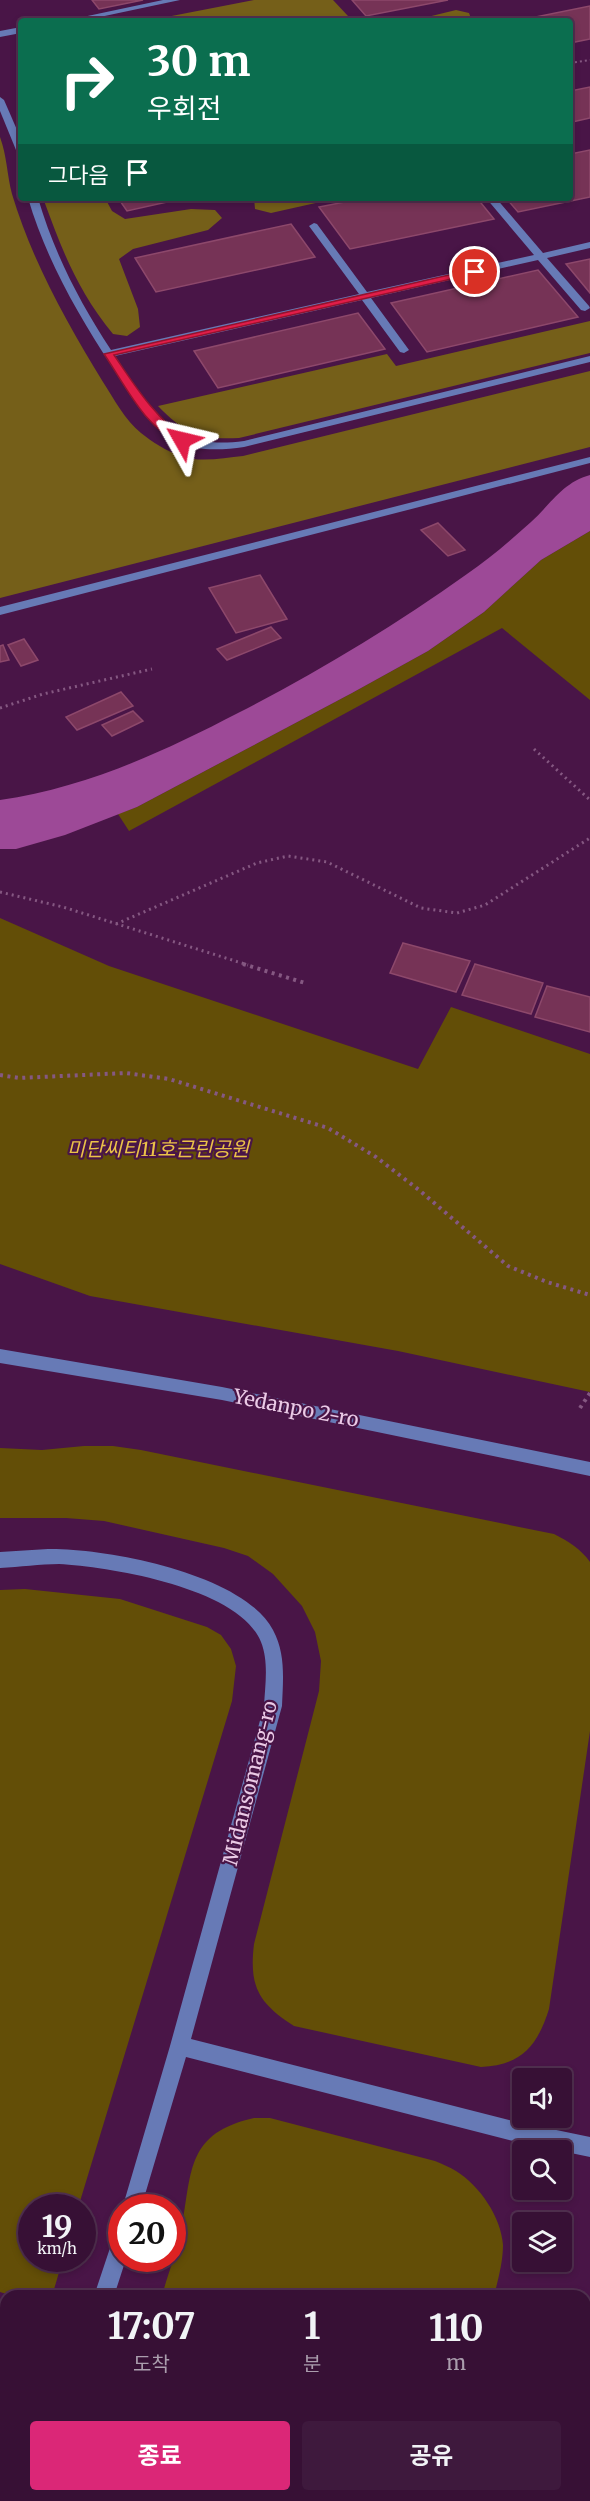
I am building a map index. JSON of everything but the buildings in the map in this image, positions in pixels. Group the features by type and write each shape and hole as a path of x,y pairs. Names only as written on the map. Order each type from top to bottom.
{"street":[{"path":"82,18 176,0"},
{"path":"0,34 18,31"},
{"path":"0,100 18,143"},
{"path":"34,201 55,262 94,333 146,408 163,427 182,440 222,447 590,359"},
{"path":"494,201 585,308"},
{"path":"314,226 404,350"},
{"path":"108,354 590,245"},
{"path":"0,611 590,460"},
{"name":"Yedanpo 2-ro","path":"0,1356 79,1367 317,1411 590,1469"},
{"name":"Midansomang-ro","path":"0,1560 62,1557 127,1564 215,1591 240,1605 262,1627 274,1655 273,1706 180,2046 135,2194"},
{"path":"180,2046 513,2131 590,2147"},
{"path":"106,2290 112,2272"}],"path":[{"path":"573,63 590,60"},
{"path":"0,708 43,694 152,669"},
{"path":"534,749 590,800"},
{"path":"116,924 257,863 288,856 327,861 421,908 457,913 485,905 590,838"},
{"path":"0,892 63,907 305,984"},
{"path":"0,1075 20,1078 144,1074 169,1079 328,1128 376,1157 411,1183 508,1266 547,1282 590,1295"},
{"path":"580,1408 586,1396 590,1394"}],"green space":[{"path":"590,531 590,700 502,628 129,831 118,814 137,807 428,651 484,612 541,560"},
{"name":"미단씨티11호근린공원","path":"0,918 109,966 418,1069 451,1007 590,1054 590,1392 398,1351 90,1296 0,1264"},
{"path":"113,1446 141,1450 554,1534 583,1553 590,1562 590,1731 549,2009 539,2034 526,2052 507,2062 481,2067 294,2026 264,2001 255,1982 253,1971 254,1944 319,1691 321,1661 315,1632 302,1606 273,1574 248,1556 224,1548 104,1521 66,1518 0,1518 0,1448 42,1450"},
{"path":"25,1589 120,1599 207,1627 221,1635 231,1649 236,1666 232,1701 82,2194 18,2194 18,2272 59,2272 54,2290 0,2290 0,1590"},
{"path":"254,2118 270,2118 435,2161 451,2168 473,2185 494,2213 503,2245 495,2290 164,2290 169,2272 186,2272 188,2188 197,2157 204,2144 216,2133"}],"shaded area":[{"path":"254,0 333,0 348,16 346,18 161,18"},
{"path":"456,10 469,13 471,18 423,18"},
{"path":"0,137 12,194 20,219 40,267 76,337 125,416 141,433 165,449 180,456 195,459 243,456 590,371 590,447 0,598"},
{"path":"44,201 107,201 112,211 125,219 191,209 215,210 222,218 208,230 133,249 119,259 138,309 140,327 127,336 113,334 100,318 64,252"},
{"path":"254,201 325,201 271,213 255,209"},
{"path":"590,321 590,353 239,438 214,438 194,433 177,423 158,406 387,354 396,366"},
{"path":"590,475 590,531 541,560 484,612 428,651 137,807 65,835 16,849 0,849 0,800 62,787 123,767 210,727 268,697 355,648 439,593 500,549 564,488"}],"route":[{"path":"182,440 163,427 146,408 108,354 475,272"}]}
